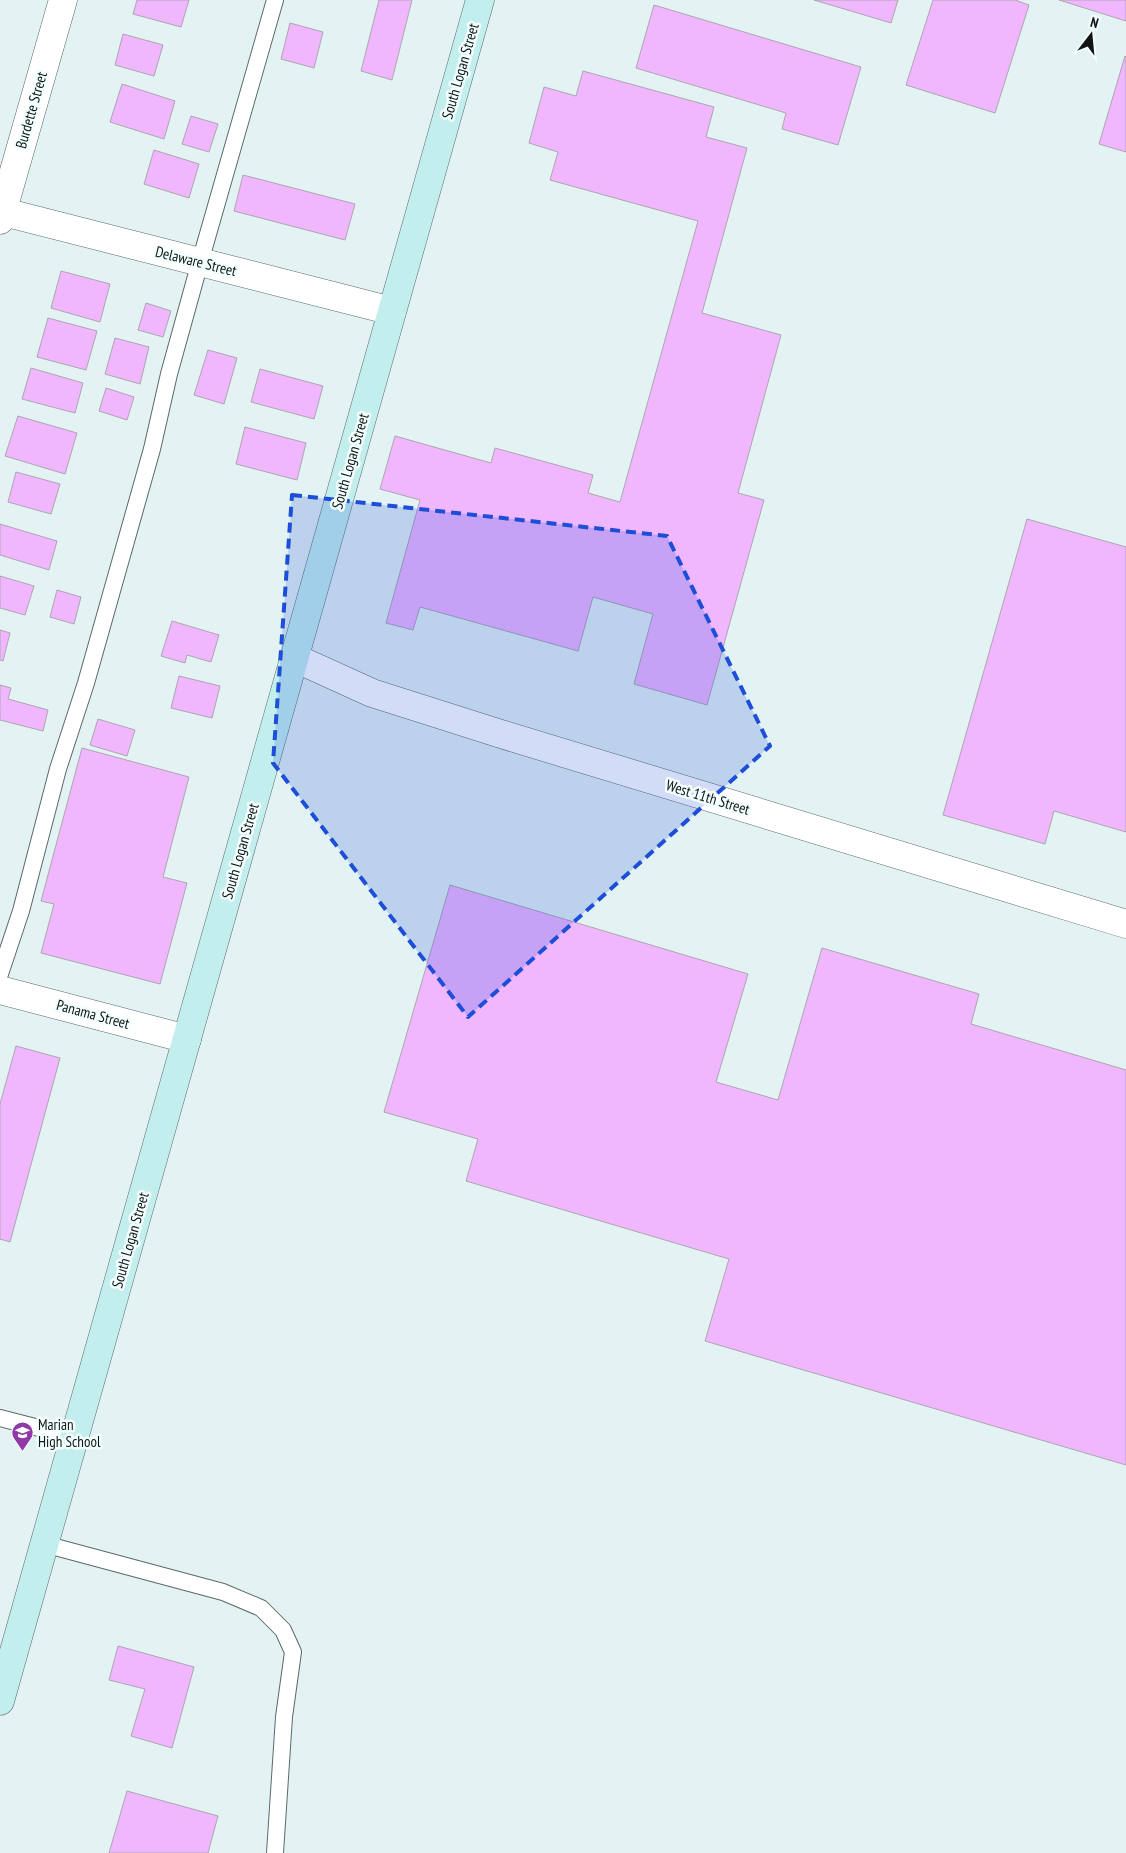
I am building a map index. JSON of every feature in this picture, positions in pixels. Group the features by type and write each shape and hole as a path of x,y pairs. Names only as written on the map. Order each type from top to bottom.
{"street":[{"name":"Burdette Street","path":"1,214 62,0"},
{"name":"South Logan Street","path":"0,1701 480,0"},
{"name":"Delaware Street","path":"1,214 392,311"},
{"name":"West 11th Street","path":"295,658 372,693 1126,924"},
{"name":"Panama Street","path":"0,990 187,1039"}],"lane":[{"path":"0,974 20,911 58,768 86,683 152,449 169,374 275,0"},
{"path":"0,1418 74,1437"},
{"path":"44,1544 224,1592 261,1608 283,1630 294,1652 284,1717 275,1853"}],"highlighted area":[{"path":"292,495 667,536 770,746 468,1017 273,763"}],"building":[{"path":"137,0 189,0 181,27 133,14"},
{"path":"379,0 412,0 392,80 361,71"},
{"path":"814,0 898,0 891,23"},
{"path":"933,0 1015,0 1029,5 995,113 906,85"},
{"path":"1059,0 1126,0 1126,21"},
{"path":"654,5 861,67 838,145 782,129 786,113 636,68"},
{"path":"290,23 323,32 314,68 281,59"},
{"path":"123,34 163,45 154,76 115,65"},
{"path":"1126,57 1126,152 1099,144"},
{"path":"583,71 714,107 706,137 747,148 702,313 781,335 738,493 764,500 707,705 634,684 653,614 593,597 578,651 420,607 413,630 386,623 420,500 380,489 395,436 491,463 495,448 593,475 588,493 620,502 698,221 550,180 558,152 529,143 544,87 576,96"},
{"path":"122,84 175,101 164,139 110,122"},
{"path":"191,116 218,124 209,152 182,144"},
{"path":"154,150 199,164 189,198 144,184"},
{"path":"243,175 355,204 345,240 234,211"},
{"path":"61,271 110,284 100,322 51,308"},
{"path":"146,303 171,311 163,337 138,330"},
{"path":"48,318 97,331 86,370 37,357"},
{"path":"115,338 149,347 140,384 105,374"},
{"path":"208,350 237,358 224,404 194,395"},
{"path":"31,368 83,383 75,413 22,399"},
{"path":"260,369 323,386 314,419 251,402"},
{"path":"106,388 134,397 127,420 99,411"},
{"path":"18,416 77,433 65,474 5,456"},
{"path":"245,427 306,443 297,480 236,464"},
{"path":"16,472 60,484 51,514 8,502"},
{"path":"1027,519 1126,547 1126,832 1054,811 1045,844 943,815"},
{"path":"0,524 57,541 49,570 0,555"},
{"path":"0,576 34,586 25,615 0,608"},
{"path":"57,590 81,597 74,624 50,617"},
{"path":"172,621 219,635 211,662 187,655 185,663 161,656"},
{"path":"0,630 10,633 3,661 0,660"},
{"path":"179,676 220,686 212,718 171,708"},
{"path":"0,685 11,688 8,699 48,710 43,731 0,720"},
{"path":"98,719 135,730 127,756 90,745"},
{"path":"82,748 189,777 163,877 187,883 160,984 41,953 54,904 41,901"},
{"path":"450,885 748,974 716,1082 778,1100 822,948 979,994 971,1024 1126,1070 1126,1465 705,1341 729,1259 466,1181 478,1139 384,1112"},
{"path":"16,1046 60,1058 10,1242 0,1239 0,1104"},
{"path":"118,1646 194,1667 172,1748 131,1736 145,1689 109,1680"},
{"path":"127,1791 218,1816 208,1853 109,1853"}],"place":[{"name":"Marian High School","path":"22,1452"}]}
